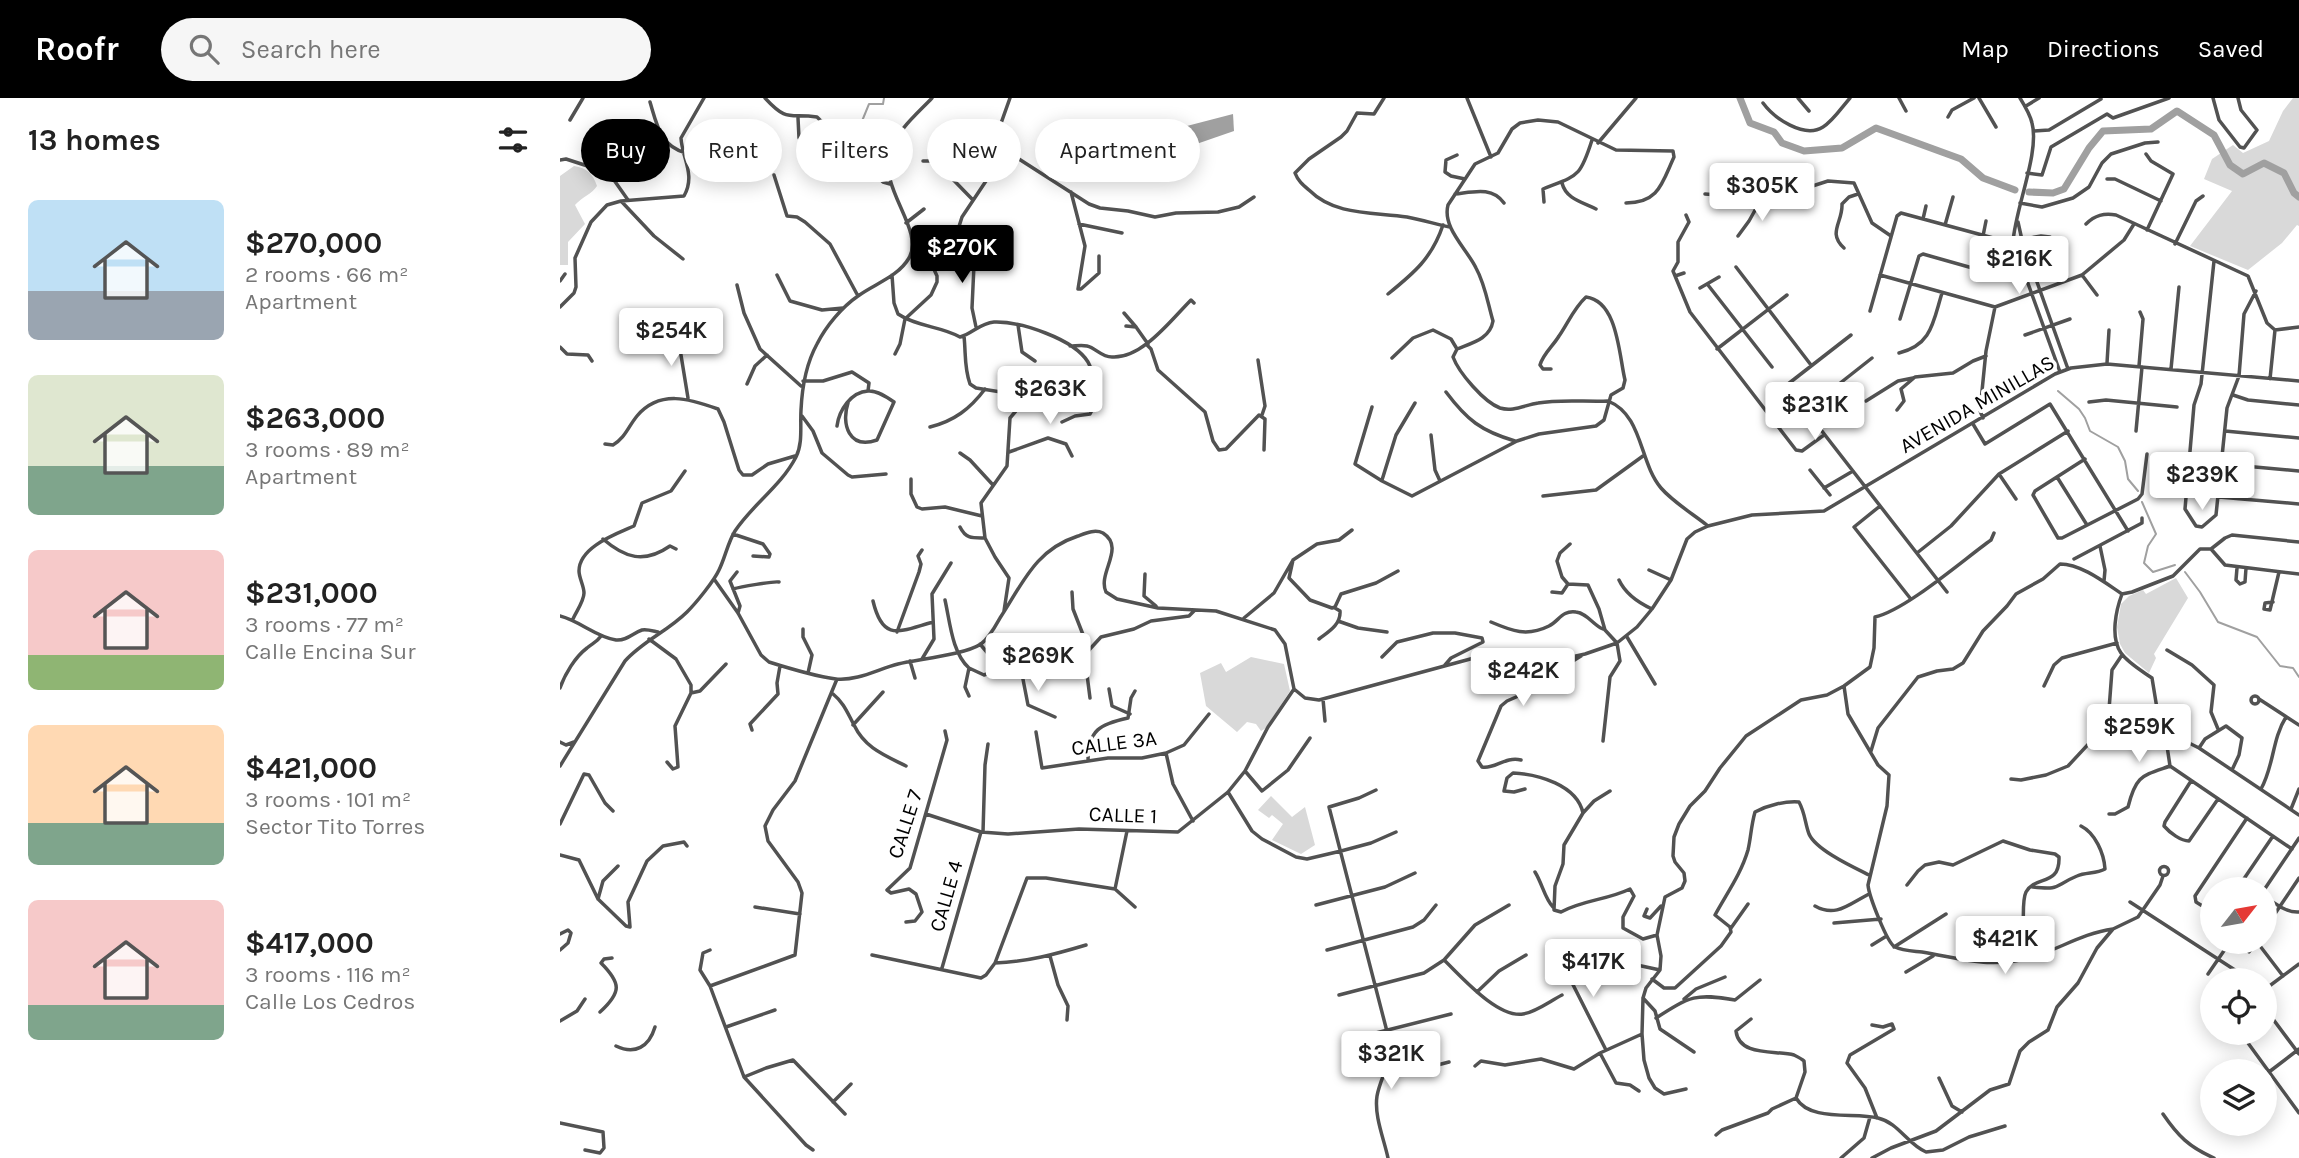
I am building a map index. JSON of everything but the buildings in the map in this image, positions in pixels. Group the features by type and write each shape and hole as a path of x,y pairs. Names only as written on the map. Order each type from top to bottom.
{"street":[{"path":"570,120 583,98"},
{"path":"692,119 704,98"},
{"path":"765,98 777,111 798,118 817,117 883,182 890,184"},
{"path":"560,766 625,661 649,639 689,610 714,579 733,534 770,492 797,455 801,439 803,384 817,344 843,308 892,275 910,257 912,243 890,184 889,154 897,136 932,98"},
{"path":"1003,119 1010,98"},
{"path":"1384,98 1374,114 1357,113 1347,131 1309,159 1295,173 1296,178 1328,205 1342,210 1409,218 1450,227"},
{"path":"1467,98 1491,157"},
{"path":"1598,143 1636,98"},
{"path":"1798,98 1808,111"},
{"path":"1763,103 1769,112 1797,128 1810,131 1822,128 1850,98"},
{"path":"1906,111 1900,100 1908,98"},
{"path":"1948,117 1952,110 1974,98"},
{"path":"1979,98 1996,127"},
{"path":"2020,98 2032,119 2034,131 2014,226 2013,243 2060,372"},
{"path":"2025,106 2039,98"},
{"path":"2027,173 2042,175 2051,147 2107,114 2113,118 2169,98"},
{"path":"2213,98 2219,120 2240,147 2244,148 2257,130 2241,110 2238,98"},
{"path":"2034,131 2049,130 2100,99 2105,106"},
{"path":"650,102 667,144 674,150 684,152"},
{"path":"1626,203 1638,203 1657,192 1674,157 1673,151 1616,150 1558,122 1538,120 1521,123 1513,129 1497,153 1475,164 1446,212 1450,227 1476,268 1493,321 1492,329 1483,338 1457,349 1453,357 1458,370 1489,401 1500,408 1512,410 1539,402 1608,401 1624,412 1634,425 1643,456 1662,490 1708,526"},
{"path":"1544,202 1544,190 1574,178 1579,172 1592,140"},
{"path":"2020,204 2042,207 2073,198 2089,187 2102,163 2111,153 2158,142"},
{"path":"1457,155 1446,160 1445,172 1465,179"},
{"path":"2146,155 2173,174 2147,230"},
{"path":"560,160 566,159 609,173 628,200"},
{"path":"1021,160 1089,204 1155,217 1176,213 1218,212 1238,207 1254,197"},
{"path":"923,161 935,161 972,199"},
{"path":"2107,179 2115,179 2161,201"},
{"path":"1705,194 1718,195 1723,186 1738,185 1763,196 1784,197 1828,181 1854,183 1872,223 1891,236"},
{"path":"560,307 574,293 576,287 575,258 592,222 607,205 628,200 684,196 688,182"},
{"path":"776,182 788,216 805,222 830,244 858,296"},
{"path":"895,354 900,344 905,318 931,295 937,276 932,265 934,257 956,236 972,199 985,182"},
{"path":"1562,183 1569,196 1596,209"},
{"path":"1070,190 1085,246 1078,289 1099,273 1099,256"},
{"path":"1455,194 1487,191 1504,203"},
{"path":"1844,248 1836,238 1836,227 1843,213 1842,204 1849,197 1858,194"},
{"path":"1738,236 1763,196"},
{"path":"2175,244 2196,201 2203,196"},
{"path":"1945,225 1953,197"},
{"path":"621,201 654,236 683,259"},
{"path":"1923,219 1926,206"},
{"path":"906,223 924,209"},
{"path":"1870,311 1897,216 1901,213 2013,243 2041,236 2050,237"},
{"path":"2087,224 2093,217 2108,214 2248,276 2267,323 2276,330 2299,327"},
{"path":"1686,215 1689,222 1678,242 1678,262 1673,271 1690,312 1796,450 1802,452 1824,434"},
{"path":"2017,219 2068,369"},
{"path":"1983,236 1986,221"},
{"path":"1079,224 1122,233"},
{"path":"1880,275 1995,307 2082,275 2124,240 2134,224"},
{"path":"1388,294 1429,257 1443,225"},
{"path":"918,250 934,257"},
{"path":"1900,319 1919,256 1923,254 1976,269"},
{"path":"976,327 972,308 974,265 984,265 988,259"},
{"path":"2214,261 2203,373 2194,405 2185,509 2196,526 2202,527 2216,516 2227,408 2239,376 2244,314 2256,291"},
{"path":"1736,267 1811,365"},
{"path":"1675,276 1684,273"},
{"path":"560,281 565,274"},
{"path":"777,275 790,301 822,310 843,308"},
{"path":"892,275 894,303 898,314 905,318 960,337 976,327 993,322 1017,324 1040,331 1080,353 1089,364 1098,399 1090,414 1075,416 1062,422"},
{"path":"2082,275 2097,295"},
{"path":"1700,288 1719,277"},
{"path":"737,285 753,337 760,349 797,384 823,381 852,372 869,383 868,391"},
{"path":"1708,285 1772,367"},
{"path":"2171,370 2179,287"},
{"path":"1899,353 1914,349 1929,335 1942,293"},
{"path":"1717,349 1787,295"},
{"path":"1372,407 1355,459 1357,467 1412,496 1517,441 1539,434 1596,426 1604,420 1611,395 1623,388 1625,380 1614,321 1603,307 1590,297 1579,304 1541,359 1540,365 1543,369 1551,369"},
{"path":"1068,346 1089,346 1103,356 1114,358 1124,356 1147,345 1191,300 1194,303"},
{"path":"1983,418 1980,411 1995,307"},
{"path":"2136,431 2143,320 2140,312"},
{"path":"1124,313 1151,349 1158,370 1205,412 1213,441 1219,450 1226,450 1251,421 1262,415 1265,406 1258,360"},
{"path":"2025,335 2070,319"},
{"path":"1017,324 1022,352 1035,361"},
{"path":"1126,326 1136,327"},
{"path":"1392,358 1413,338 1433,330 1451,339 1457,349"},
{"path":"2107,363 2109,330"},
{"path":"2270,379 2276,330"},
{"path":"1851,335 1788,384 1790,390 1947,592"},
{"path":"964,336 966,355 963,363 968,380 976,388 1002,391 1026,399"},
{"path":"681,338 680,349 688,398"},
{"path":"560,347 567,354 588,355 592,361"},
{"path":"747,384 755,366 767,354"},
{"path":"1866,401 1898,381 1953,373 1986,356"},
{"path":"1806,410 1872,358"},
{"name":"AVENIDA MINILLAS","path":"1323,699 1474,658 1505,656 1549,662 1617,643 1627,637 1652,609 1671,580 1687,540 1695,532 1752,515 1824,511 2068,369 2107,363 2299,382"},
{"path":"1897,410 1904,401 1901,390 1915,377"},
{"path":"930,427 948,422 965,411 985,389"},
{"path":"1004,612 1009,578 985,538 981,503 1007,466 1010,418 1026,399 1046,389"},
{"path":"837,426 842,407 859,393 876,392 894,402 877,440 866,443 852,438 844,415 848,403"},
{"path":"1446,392 1460,411 1477,426 1517,441"},
{"path":"2233,395 2248,400 2299,405"},
{"path":"605,444 613,445 622,440 647,406 656,402 688,398 718,409 743,475 752,475 768,464 797,455"},
{"path":"2089,402 2106,400 2177,407"},
{"path":"1381,481 1396,435 1415,403"},
{"path":"1973,424 1986,444 2050,404 2128,531"},
{"path":"800,414 813,431 822,453 848,475 852,477 886,474"},
{"path":"1262,415 1265,419 1264,450"},
{"path":"1917,554 1951,526 1999,474 2068,431"},
{"path":"2225,431 2299,438"},
{"path":"1432,435 1435,470 1440,481"},
{"path":"1009,452 1048,438 1066,444 1072,456"},
{"path":"960,453 993,485"},
{"path":"2085,459 2032,495 2059,538 2142,494 2147,454"},
{"path":"1543,496 1596,490 1643,456"},
{"path":"2222,464 2299,471"},
{"path":"1810,470 1830,495"},
{"path":"573,619 584,594 580,565 592,549 603,539 634,526 642,503 671,491 685,471"},
{"path":"1824,488 1853,471"},
{"path":"1999,474 2016,499"},
{"path":"2057,477 2087,525"},
{"path":"911,479 911,494 917,507 945,508 982,516"},
{"path":"2219,497 2299,504"},
{"path":"1880,506 1854,527 1910,599"},
{"path":"2074,559 2142,523 2142,518"},
{"path":"960,527 970,538 985,538"},
{"path":"1244,618 1274,593 1293,560 1317,544 1339,540 1352,530"},
{"path":"714,579 738,613 761,654 769,662 837,679 853,678 980,644 991,633 1035,563 1046,552 1061,541 1090,532 1105,534 1111,541 1113,551 1103,577 1106,592 1117,599 1158,608 1216,611 1275,630 1285,644 1294,689 1305,698 1323,699 1325,721"},
{"path":"1686,1089 1664,1094 1656,1088 1649,1078 1644,1060 1642,1034 1643,998 1646,988 1660,970 1661,956 1657,935 1665,897 1682,888 1685,881 1684,873 1673,856 1674,837 1679,824 1690,806 1705,791 1746,736 1801,700 1828,695 1870,667 1875,617 1887,615 1910,599 1991,540 1994,533"},
{"path":"733,534 763,544 770,554 769,557 753,556"},
{"path":"1871,752 1878,728 1918,677 1953,669 1963,663 1983,631 2016,594 2043,579 2060,564 2069,564 2104,581 2122,594 2173,576 2200,549 2211,549 2232,535 2299,542"},
{"path":"603,539 617,551 634,558 648,556 670,546 676,549"},
{"path":"1570,544 1560,553 1557,561 1562,577 1568,584 1588,585 1605,630"},
{"path":"2100,546 2105,570 2104,581"},
{"path":"2211,549 2225,565 2299,573"},
{"path":"897,632 919,572 918,556 922,550"},
{"path":"1293,560 1289,578 1310,600 1320,606 1335,607 1341,615 1319,639"},
{"path":"922,659 934,639 932,594 951,563"},
{"path":"2237,568 2236,580 2240,584 2245,582 2246,568"},
{"path":"1649,570 1671,580"},
{"path":"1335,607 1341,594 1376,583 1398,571"},
{"path":"737,572 730,581 740,606 738,613"},
{"path":"2273,602 2280,572"},
{"path":"1145,574 1144,596 1158,608"},
{"path":"1619,579 1623,587 1652,609"},
{"path":"733,589 758,586 771,581 779,582"},
{"path":"1552,592 1562,593 1568,584"},
{"path":"1072,592 1073,609 1089,650"},
{"path":"2122,594 2115,623 2117,643 2122,655 2152,678 2162,739 2167,746 2171,766 2292,849"},
{"path":"945,600 962,661 969,668 984,675 1007,666 1038,676 1055,673 1085,659"},
{"path":"873,601 877,617 882,624 897,632 933,622"},
{"path":"1090,698 1085,659 1101,637 1134,629 1151,621 1189,616 1194,611"},
{"path":"1491,622 1511,632 1525,632 1550,625 1558,616 1574,611 1605,630 1617,643 1620,661 1609,677 1603,741"},
{"path":"560,616 573,619 601,635 618,640 644,629 660,633"},
{"path":"1338,621 1357,628 1387,632"},
{"path":"803,629 803,637 812,655 808,673"},
{"path":"1382,657 1397,642 1433,633 1455,633 1482,638 1482,642 1451,658 1443,666"},
{"path":"560,688 564,677 585,649 601,635"},
{"path":"1627,637 1655,684"},
{"path":"649,639 676,659 691,685 691,693 675,726 678,767 673,769 667,762"},
{"path":"1055,673 1063,646 1062,640"},
{"path":"2044,686 2054,665 2062,658 2117,643"},
{"path":"980,644 991,657"},
{"path":"2167,650 2192,665 2214,685 2211,712 2218,729"},
{"path":"1521,761 1508,760 1487,768 1482,767 1478,761 1496,712 1507,701 1548,683 1555,672 1585,654"},
{"path":"2011,779 2021,780 2058,772 2068,766 2108,723 2112,670 2122,655"},
{"path":"910,661 915,678"},
{"path":"691,693 700,691 726,664"},
{"path":"751,730 750,724 778,694 780,666"},
{"path":"969,668 965,687 969,696"},
{"path":"1021,669 1028,705 1055,717"},
{"path":"710,986 794,955 802,893 798,882 768,841 765,826 773,810 795,781 837,679"},
{"path":"1844,686 1848,714 1878,765 1889,775 1887,806 1869,875 1869,894 1881,919 1885,937 1894,947 1954,960 1998,964 2050,950 2092,932 2113,929 2138,917 2160,885 2163,876"},
{"path":"1109,689 1112,706 1130,714"},
{"name":"CALLE 1","path":"926,814 982,832 1008,834 1079,829 1178,832 1228,792 1245,771 1268,727 1294,689"},
{"path":"1088,761 1088,744 1092,736 1110,722 1128,719 1131,698 1135,691"},
{"path":"853,725 883,692"},
{"path":"832,693 843,702 853,725 873,750 906,766"},
{"path":"2259,699 2299,725"},
{"name":"CALLE 3A","path":"1036,732 1042,768 1088,761 1142,758 1166,753 1184,745 1209,714"},
{"path":"2261,789 2268,776 2279,728 2286,717"},
{"path":"2199,748 2205,739 2226,726 2242,738 2239,755 2232,770"},
{"name":"CALLE 7","path":"905,922 915,921 922,912 916,894 909,889 891,893 887,890 909,868 947,740 945,731"},
{"path":"1245,771 1262,791 1287,770 1310,738"},
{"path":"560,742 566,745 576,741"},
{"path":"2167,746 2185,741 2199,748 2299,815"},
{"name":"CALLE 4","path":"942,968 982,832 988,744"},
{"path":"1166,753 1173,784 1193,821"},
{"path":"2109,814 2128,807 2132,792 2142,776 2171,766"},
{"path":"1525,789 1504,791 1507,778 1513,773 1524,774 1558,784 1581,804 1583,813"},
{"path":"560,824 584,774 589,775 605,803 613,811"},
{"path":"2191,781 2164,826 2184,841 2189,841 2218,799"},
{"path":"2291,809 2299,789"},
{"path":"1376,790 1329,807 1391,1047 1390,1059 1377,1093 1376,1106 1388,1158"},
{"path":"1553,907 1555,886 1563,864 1564,845 1583,813 1594,801 1611,791"},
{"path":"1228,792 1252,831 1296,857 1307,859 1341,851 1371,843 1396,832"},
{"path":"1731,928 1716,915 1740,873 1749,846 1749,829 1755,812 1765,806 1789,801 1799,802 1806,815 1808,832 1814,842 1869,875"},
{"path":"2208,877 2247,818"},
{"path":"2031,886 2055,889 2078,875 2097,873 2105,869 2105,861 2094,837 2081,826"},
{"path":"1115,889 1127,831"},
{"path":"2245,877 2273,836"},
{"path":"2273,877 2299,838"},
{"path":"1907,885 1925,865 1939,862 1953,865 2003,841 2030,850 2055,854 2059,857 2056,872 2051,878 2031,886 2025,893 2023,927 2050,950"},
{"path":"560,855 579,860 598,899 630,927 628,902 647,861 663,846 684,842 687,846"},
{"path":"598,899 603,881 618,866"},
{"path":"1535,872 1544,887 1547,901 1554,910 1561,912 1574,905 1609,899 1630,889 1634,896 1623,917 1623,928 1643,939 1657,935"},
{"path":"1316,905 1385,887 1415,873"},
{"path":"872,955 981,978 995,963 1027,878 1046,878 1115,889 1135,907"},
{"path":"2277,910 2299,878"},
{"path":"2200,888 2195,896 2196,902 2200,904"},
{"path":"1815,906 1825,912 1833,912 1869,894"},
{"path":"2130,902 2232,968"},
{"path":"1652,979 1664,988 1675,988 1721,946 1748,904"},
{"path":"2277,904 2299,912"},
{"path":"1327,950 1413,928 1424,920 1436,905"},
{"path":"1339,995 1424,973 1444,960 1475,925 1509,905"},
{"path":"1647,909 1644,916 1650,918 1663,905"},
{"path":"755,907 800,914"},
{"path":"1894,947 1946,914"},
{"path":"1834,923 1881,919"},
{"path":"1872,1158 1936,1131 1990,1090 2009,1084 2020,1051 2048,1030 2057,1007 2078,982 2097,948 2113,929"},
{"path":"560,934 568,930 571,933 568,943 560,950"},
{"path":"1872,945 1885,937"},
{"path":"995,963 1020,962 1086,945"},
{"path":"710,950 703,953 699,967 710,986 744,1077 813,1150"},
{"path":"1906,972 1934,954"},
{"path":"2212,968 2222,954"},
{"path":"2266,954 2283,976"},
{"path":"1477,992 1499,971 1526,955"},
{"path":"1049,956 1068,1006 1067,1020"},
{"path":"600,1012 611,1002 617,989 615,978 601,963 604,959 612,958"},
{"path":"1560,959 1606,1050"},
{"path":"1444,960 1477,992 1510,1013 1520,1015 1562,995"},
{"path":"2277,980 2299,964"},
{"path":"1626,968 1637,965 1660,970"},
{"path":"1656,1018 1696,989 1725,977"},
{"path":"1681,1002 1706,995 1735,1000 1760,980"},
{"path":"1643,998 1655,1012 1660,1030 1693,1052"},
{"path":"560,1021 577,1011 585,999"},
{"path":"726,1027 775,1010"},
{"path":"1352,1039 1451,1014"},
{"path":"1751,1020 1736,1031 1736,1036 1742,1043 1762,1053 1795,1055 1804,1061 1805,1072 1797,1098 1799,1103 1812,1112 1877,1118 1893,1124 1922,1151 1931,1152 2005,1126"},
{"path":"1872,1025 1883,1027 1892,1024 1894,1028 1850,1055 1847,1063 1865,1088 1877,1118"},
{"path":"2277,1024 2298,1051 2277,1066"},
{"path":"616,1046 625,1050 641,1048 652,1039 655,1027"},
{"path":"1475,1066 1482,1061 1505,1065 1541,1059 1574,1069 1600,1053 1642,1034"},
{"path":"1600,1053 1616,1083 1630,1085 1639,1091"},
{"path":"744,1077 793,1060 845,1114"},
{"path":"1386,1071 1403,1074 1449,1062"},
{"path":"1939,1078 1952,1106 1963,1112"},
{"path":"2277,1083 2299,1113"},
{"path":"833,1102 851,1084"},
{"path":"1716,1135 1722,1129 1768,1114 1772,1109 1797,1098"},
{"path":"2163,1114 2192,1148 2214,1158"},
{"path":"1841,1158 1864,1138 1870,1117"},
{"path":"560,1123 604,1132 604,1148 600,1153 584,1150"}],"shaded area":[{"path":"2293,98 2299,98 2299,226 2248,270 2190,246 2232,191 2204,179 2212,159 2233,145 2243,153 2269,141 2283,111"},
{"path":"1233,114 1234,131 1200,143 1200,123"},
{"path":"574,166 581,168 581,182 596,182 597,186 575,205 585,224 568,242 568,265 560,265 560,176"},
{"path":"2176,578 2188,598 2154,654 2156,658 2149,673 2125,653 2120,644 2117,627 2121,604 2129,596 2143,590 2146,594"},
{"path":"1251,657 1284,664 1290,691 1266,728 1261,731 1256,724 1247,722 1237,732 1206,706 1200,673 1221,663 1226,672"},
{"path":"1271,796 1292,817 1305,807 1315,845 1301,854 1272,840 1283,824 1272,815 1269,818 1258,810"}],"waterway":[{"path":"863,119 869,104 883,104 884,98"},
{"path":"1740,98 1750,123 1774,132 1782,143 1804,151 1842,148 1876,128 1961,159 1983,178 2015,190"},
{"path":"2029,192 2053,193 2064,189 2089,148 2103,131 2151,129 2177,111 2214,135 2230,165 2243,174 2264,163 2284,173 2294,193 2299,197"},
{"path":"2058,391 2079,409 2090,431 2118,447 2125,461 2128,479 2138,491"},
{"path":"2142,502 2156,534 2148,546 2144,563 2153,572 2175,565"},
{"path":"2185,572 2218,622 2257,637 2280,666 2293,668 2299,677"}]}
